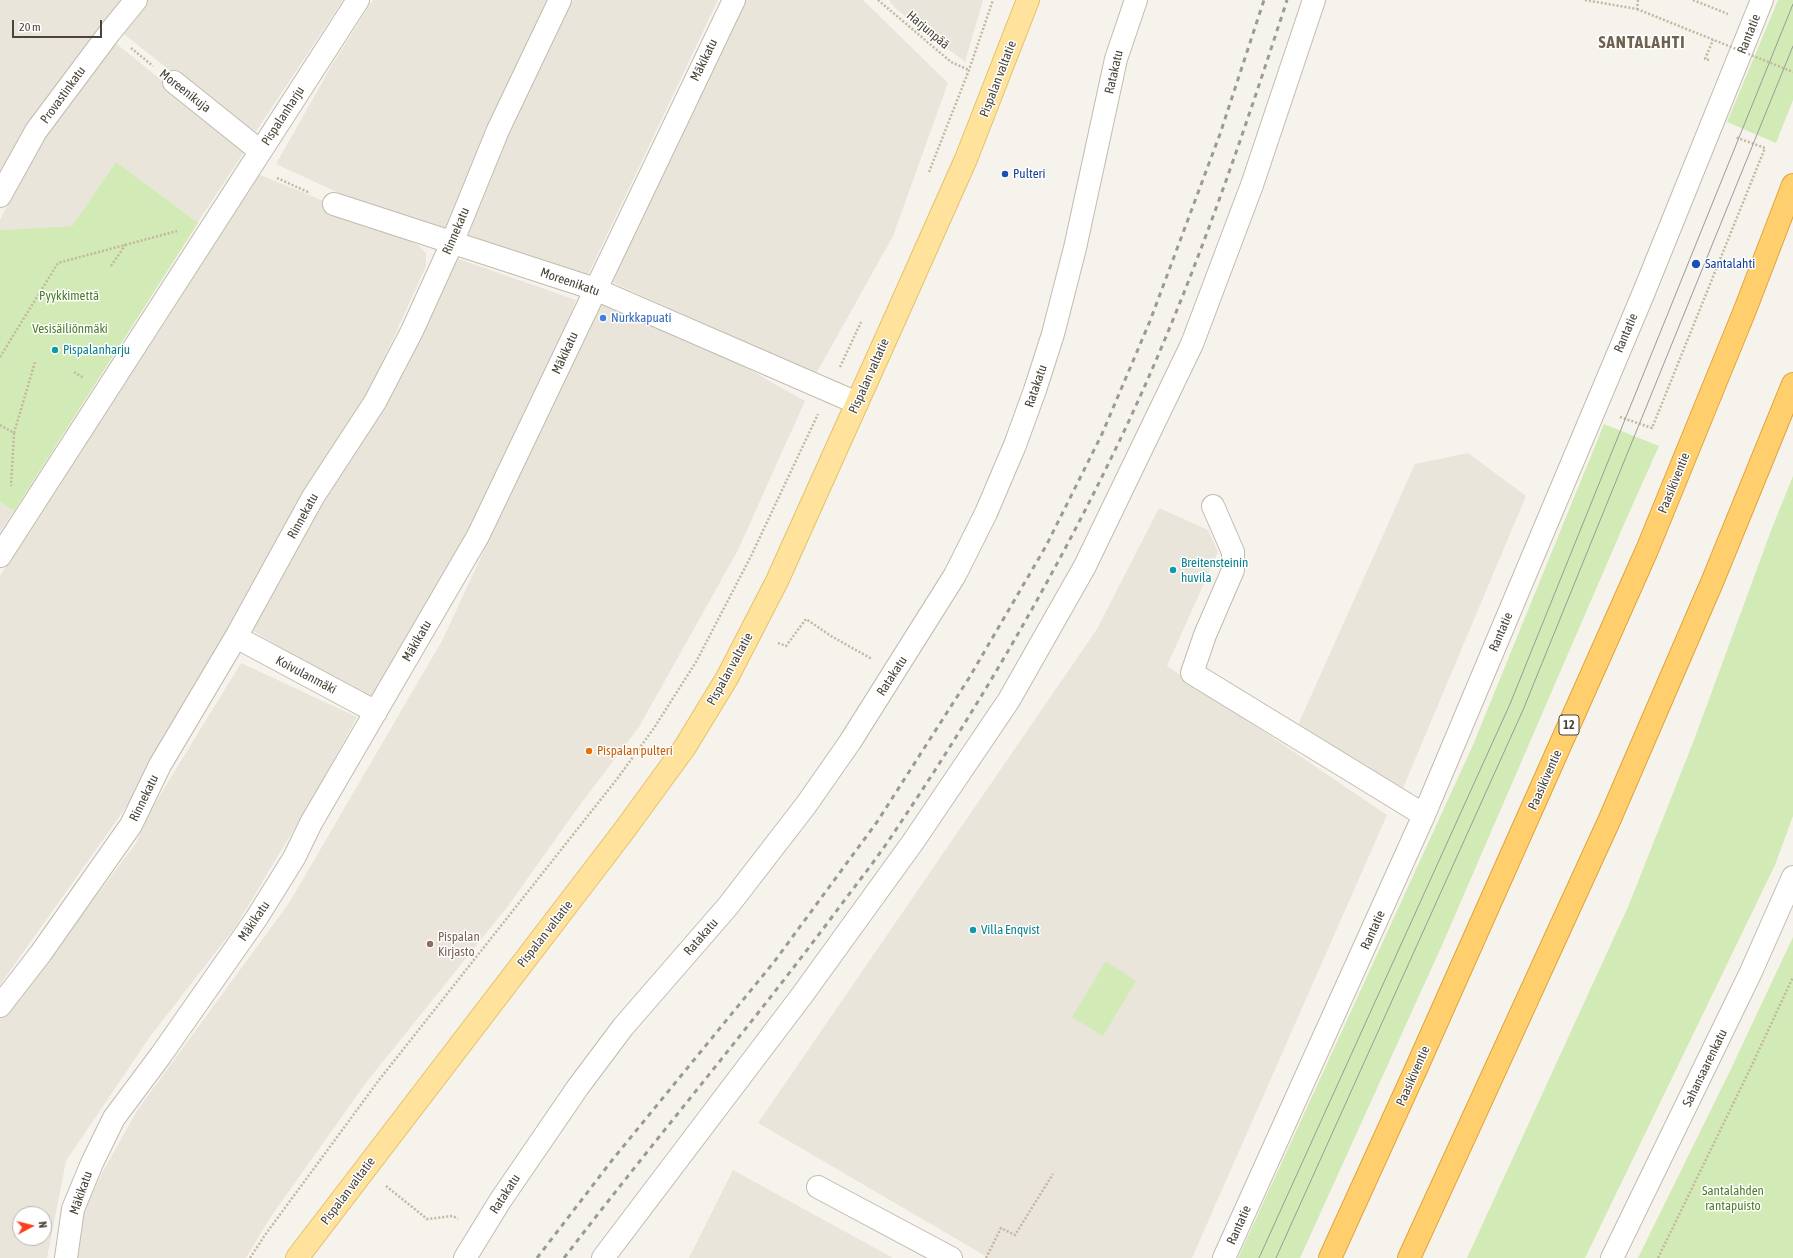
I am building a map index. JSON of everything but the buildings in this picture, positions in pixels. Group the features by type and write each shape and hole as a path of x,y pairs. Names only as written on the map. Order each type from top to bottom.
{"highway":[{"name":"Paasikiventie","path":"1330,1258 1420,1061 1647,550 1745,310 1793,185"},
{"path":"1410,1258 1609,821 1713,580 1793,384"}],"main road":[{"name":"Pispalan valtatie","path":"297,1258 550,929 685,747 727,678 777,581 966,159 1028,0"}],"street":[{"name":"Provastinkatu","path":"0,196 36,131 110,32 136,0"},
{"name":"Pispalanharju","path":"0,556 358,0"},
{"name":"Rinnekatu","path":"0,1006 41,953 131,825 160,765 236,637 313,497 375,402 412,331 452,242 498,130 560,0"},
{"name":"Mäkikatu","path":"66,1258 74,1209 92,1163 114,1118 161,1055 256,919 294,858 312,822 478,536 734,0"},
{"name":"Ratakatu","path":"465,1258 480,1232 578,1087 623,1027 728,906 765,859 846,748 955,575 986,513 1015,445 1035,390 1076,248 1116,59 1136,0"},
{"path":"603,1258 803,994 913,842 1009,700 1082,572 1192,344 1252,185 1314,0"},
{"name":"Rantatie","path":"1224,1258 1424,816 1711,128 1762,0"},
{"name":"Moreenikuja","path":"174,82 260,151"},
{"name":"Moreenikatu","path":"334,204 595,289 857,403"},
{"path":"1213,506 1233,552 1233,570 1205,635 1192,673 1424,816"},
{"name":"Koivulanmäki","path":"236,637 376,712"},
{"name":"Sahansaarenkatu","path":"1612,1258 1750,974 1793,877"},
{"path":"818,1187 951,1258"}],"path":[{"name":"Harjunpää","path":"878,0 951,62 969,70"},
{"path":"927,176 969,70 993,0"},
{"path":"1586,0 1637,9 1793,72"},
{"path":"1637,9 1638,0"},
{"path":"1693,0 1728,14"},
{"name":"Moreenikuja","path":"110,32 174,82"},
{"path":"1710,60 1705,59 1713,40"},
{"path":"1595,408 1652,428 1765,148 1711,128"},
{"path":"276,178 334,204"},
{"path":"0,357 58,263 173,231 208,231"},
{"path":"111,266 127,244"},
{"path":"250,1258 265,1235 379,1080 613,785 654,728 700,655 751,556 864,316"},
{"path":"11,488 14,433 36,362"},
{"path":"0,425 14,433"},
{"path":"778,643 786,646 806,619 830,636 895,671"},
{"path":"1658,1258 1752,1067 1793,977"},
{"path":"986,1258 1001,1228 1015,1235 1053,1174"},
{"path":"386,1185 427,1219 453,1216 480,1232"}],"shaded area":[{"path":"0,0 121,0 26,125 0,172"},
{"path":"148,0 343,0 253,136 120,31"},
{"path":"373,0 548,0 444,232 339,193 276,164 332,65"},
{"path":"573,0 718,0 587,277 460,234 521,98"},
{"path":"740,0 863,0 948,83 893,236 816,374 612,282 695,94"},
{"path":"889,0 983,0 965,62 895,8"},
{"path":"112,40 246,149 196,225 116,162 72,226 0,230 0,220 30,160 70,94"},
{"path":"258,174 341,208 418,245 426,253 426,266 359,414 146,779 0,985 0,576 83,442 160,330"},
{"path":"456,258 576,300 556,355 479,515 372,703 253,631 286,560 387,401"},
{"path":"598,303 704,344 805,401 738,550 639,727 579,806 508,906 365,1084 270,1218 246,1258 70,1258 74,1231 101,1175 138,1109 289,903 443,639"},
{"path":"1468,453 1526,496 1403,788 1297,727 1415,464"},
{"path":"0,502 14,511 0,532"},
{"path":"1159,508 1208,530 1218,552 1167,666 1387,815 1192,1258 989,1258 758,1123 1097,629"},
{"path":"241,663 357,717 315,794 236,926 149,1038 66,1161 52,1232 52,1206 12,1206 12,1246 49,1246 47,1258 0,1258 0,1019 40,971 136,843 152,808"},
{"path":"733,1170 893,1258 689,1258"}],"green space":[{"path":"1778,0 1793,0 1793,100 1776,143 1727,122"},
{"name":"Pyykkimettä","path":"116,162 198,223 14,511 0,502 0,230 72,226"},
{"path":"1604,424 1659,446 1443,943 1300,1258 1238,1258 1473,745"},
{"path":"1793,476 1793,816 1775,865 1585,1258 1467,1258 1628,907 1694,740 1772,528"},
{"name":"Santalahden rantapuisto","path":"1793,937 1793,1258 1638,1258 1730,1071"},
{"path":"1106,961 1136,981 1103,1036 1072,1017"}],"tram line":[{"path":"1259,1258 1510,704 1793,4"},
{"path":"1276,1258 1523,710 1793,46"}],"railway":[{"path":"537,1258 613,1159 774,962 877,822 969,678 1046,546 1102,434 1150,321 1220,134 1264,0"},
{"path":"564,1258 766,1003 873,862 957,736 1014,641 1093,496 1166,337 1210,226 1287,0"}],"place":[{"name":"Pulteri","path":"1005,174"},
{"name":"Santalahti","path":"1696,264"},
{"name":"Nurkkapuati","path":"603,318"},
{"name":"Pispalanharju","path":"55,350"},
{"name":"Breitensteinin huvila","path":"1173,570"},
{"name":"Pispalan pulteri","path":"589,751"},
{"name":"Villa Enqvist","path":"973,930"},
{"name":"Pispalan Kirjasto","path":"430,944"}],"district":[{"name":"SANTALAHTI","path":"1642,43"}],"park label":[{"name":"Vesisäiliönmäki","path":"70,329"}]}
